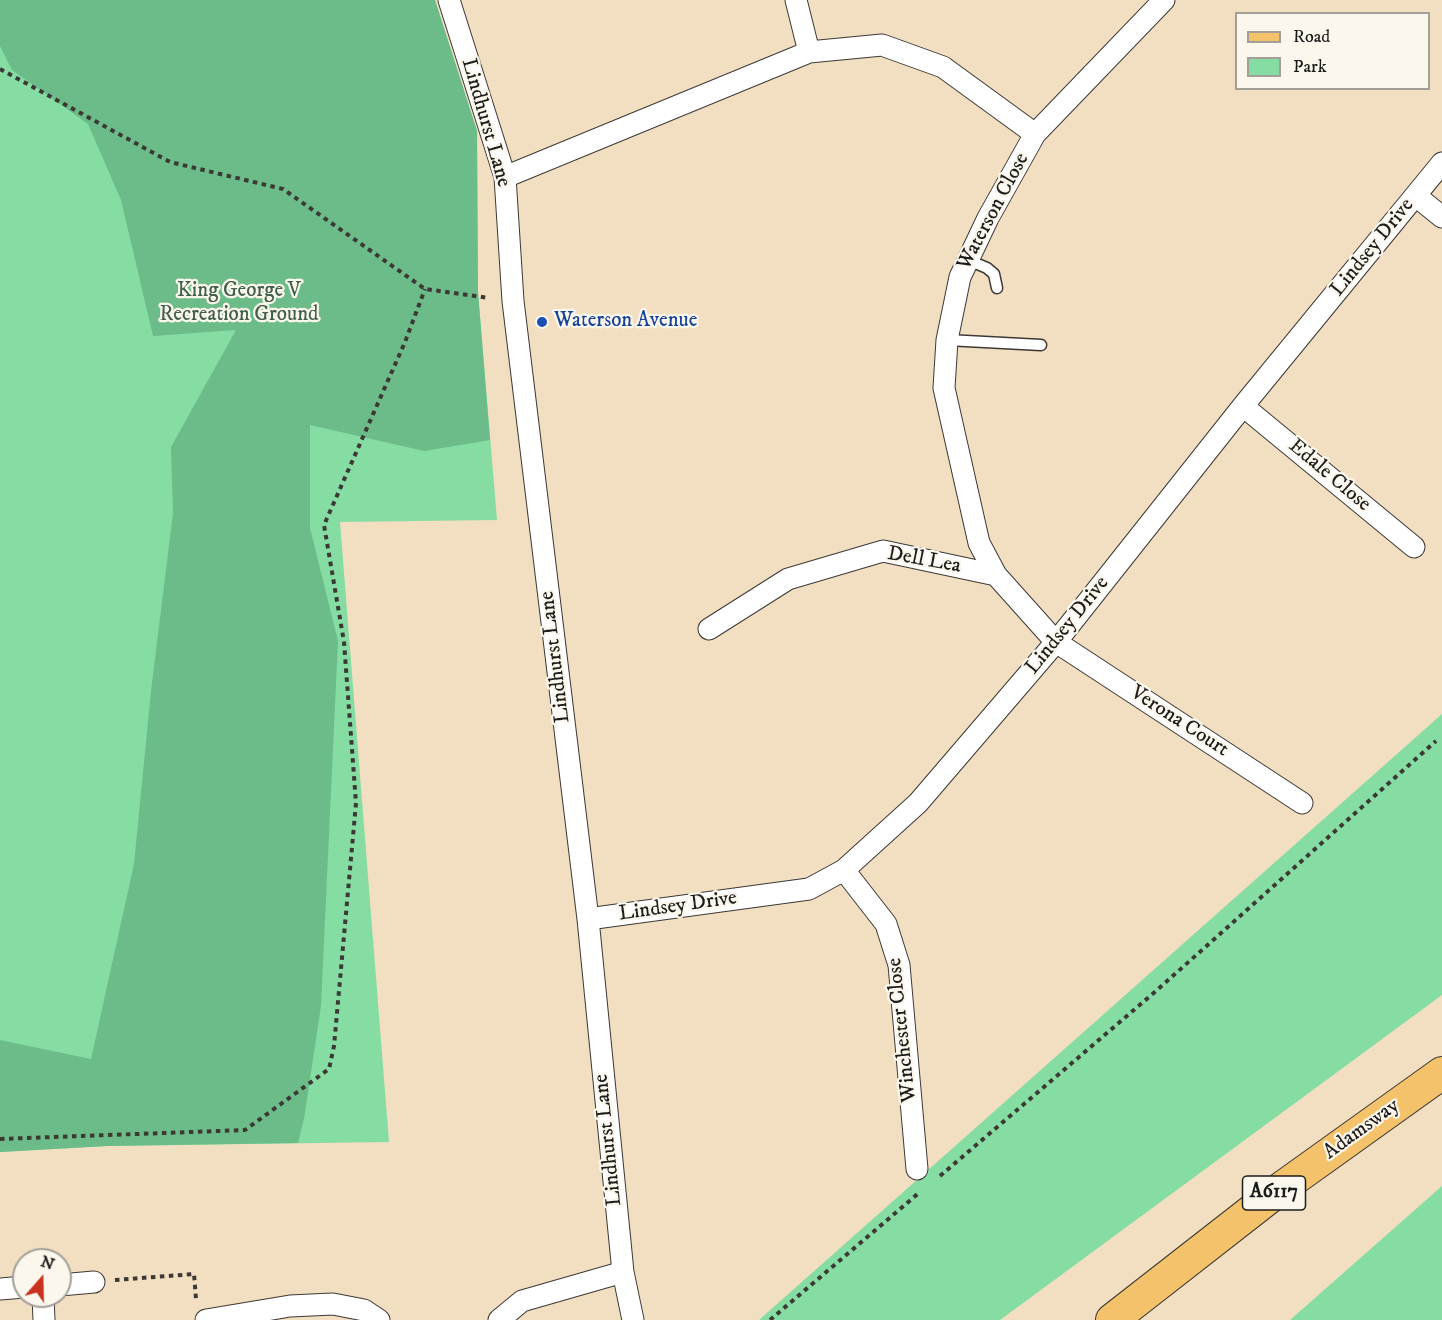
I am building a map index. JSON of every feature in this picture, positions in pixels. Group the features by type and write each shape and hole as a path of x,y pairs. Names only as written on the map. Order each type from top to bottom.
{"main road":[{"name":"Adamsway","path":"1112,1320 1276,1192 1442,1073"}],"street":[{"name":"Lindhurst Lane","path":"449,0 505,177 513,301 588,919 622,1272 633,1320"},
{"path":"796,0 809,52"},
{"name":"Waterson Close","path":"996,575 979,543 944,388 947,340 960,277 988,218 1035,134 1164,0"},
{"path":"505,177 809,52 882,45 943,67 1035,134"},
{"name":"Lindsey Drive","path":"588,919 809,889 844,870 918,803 1056,642 1243,406 1442,163"},
{"path":"1416,196 1442,218"},
{"name":"Edale Close","path":"1243,406 1414,547"},
{"name":"Dell Lea","path":"709,629 788,579 883,551 996,575"},
{"path":"996,575 1056,642"},
{"name":"Verona Court","path":"1056,642 1302,802"},
{"name":"Winchester Close","path":"844,870 886,924 899,965 924,1176"},
{"path":"499,1320 522,1302 622,1272"},
{"path":"72,1284 93,1282"},
{"path":"202,1314 333,1304 364,1310 380,1320"}],"lane":[{"path":"968,260 987,268 994,274 997,288"},
{"path":"947,340 1041,345"}],"path":[{"path":"0,69 170,162 284,189 425,289 513,301"},
{"path":"0,1139 245,1130 329,1069 335,1035 356,803 344,642 324,525 405,342 425,289"},
{"path":"924,1176 1156,991 1436,741"},
{"path":"770,1320 923,1190"},
{"path":"93,1282 194,1274 202,1314"}],"green space":[{"name":"King George V Recreation Ground","path":"0,0 435,0 477,131 478,292 497,520 340,522 389,1142 107,1146 0,1152"},
{"name":"King George V Recreation Ground","path":"0,0 435,0 477,131 478,292 490,440 424,451 310,425 310,528 338,641 321,1006 304,1119 298,1143 107,1146 0,1152 0,1040 91,1059 134,864 151,691 173,513 171,447 236,330 153,336 121,200 88,124 12,70 0,46"},
{"path":"1442,714 1442,995 1000,1320 759,1320"},
{"path":"1442,1186 1442,1320 1290,1320"}],"place":[{"name":"Waterson Avenue","path":"542,322"}]}
